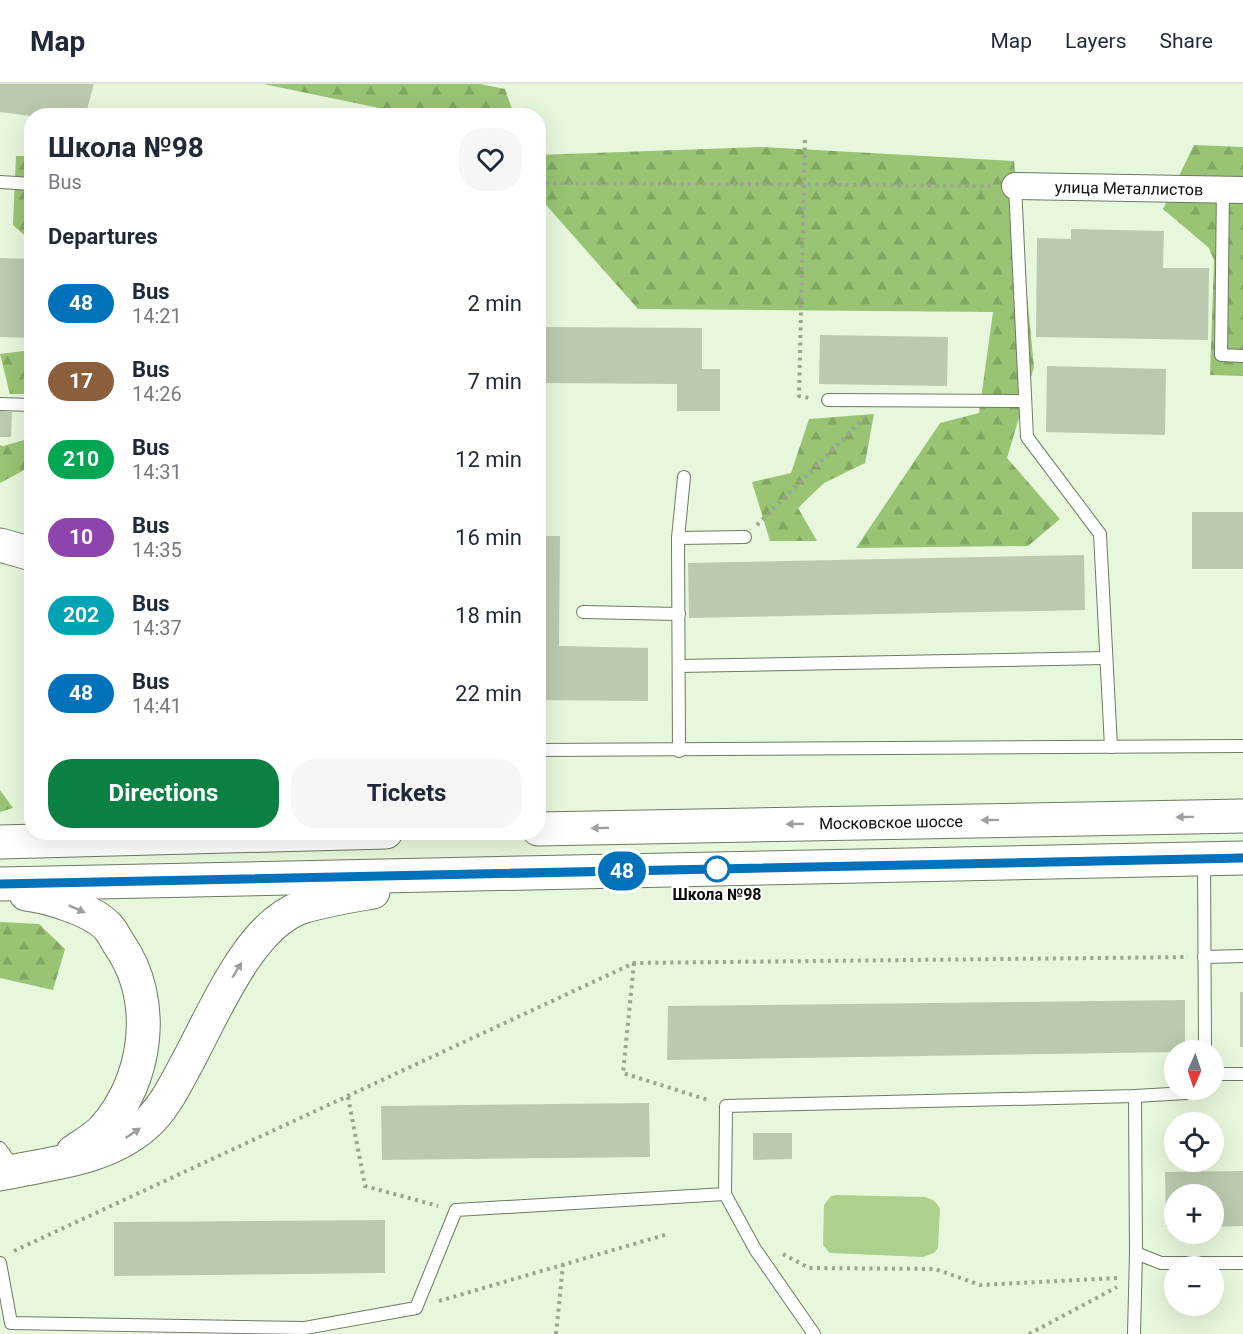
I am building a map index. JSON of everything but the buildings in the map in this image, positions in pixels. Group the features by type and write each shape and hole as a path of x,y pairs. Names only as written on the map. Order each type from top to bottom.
{"main road":[{"path":"0,545 24,552"},
{"name":"Московское шоссе","path":"546,829 1243,816"},
{"path":"0,836 24,832"},
{"path":"0,842 77,840"},
{"path":"0,884 1243,858"},
{"path":"5,1164 60,1162 87,1156 115,1146 146,1124 170,1093 247,954 280,920 301,908 348,896 488,875"},
{"path":"0,891 37,895 78,908 106,925 130,959 139,986 144,1025 139,1064 125,1099 102,1131 60,1162"}],"street":[{"name":"улица Металлистов","path":"1015,186 1233,190"}],"lane":[{"path":"0,182 24,184"},
{"path":"1015,186 1027,437 1100,534 1111,747"},
{"path":"1233,190 1221,355 1243,356"},
{"path":"828,400 1025,401"},
{"path":"0,404 24,405"},
{"path":"680,751 678,538 684,477"},
{"path":"678,538 745,537"},
{"path":"583,612 679,614"},
{"path":"679,666 1106,658"},
{"path":"546,750 1243,746"},
{"path":"1204,859 1205,1040"},
{"path":"1204,957 1243,956"},
{"path":"1224,1074 1243,1074"},
{"path":"814,1334 746,1233 725,1194 726,1106 1164,1094"},
{"path":"1134,1334 1135,1096"},
{"path":"11,1323 305,1328 417,1308 456,1210 725,1194"},
{"path":"1136,1253 1161,1263 1243,1263"},
{"path":"0,1263 11,1323 19,1334"}],"path":[{"path":"805,140 799,396 828,400"},
{"path":"546,183 1015,186"},
{"path":"745,537 882,401"},
{"path":"11,1253 634,963 1204,957"},
{"path":"634,963 623,1073 726,1106"},
{"path":"348,1097 364,1186 456,1210"},
{"path":"746,1233 809,1268 935,1269 980,1285 1136,1277"},
{"path":"417,1308 668,1234"},
{"path":"556,1334 563,1265"},
{"path":"1029,1334 1136,1277"}],"green space":[{"path":"263,84 480,84 505,89 512,108 379,108"},
{"path":"1194,145 1243,147 1243,376 1210,375 1214,260 1209,248 1163,209"},
{"path":"760,147 1014,161 1034,367 1007,458 1060,519 1028,546 856,548 940,423 979,413 993,312 638,309 546,205 546,155"},
{"path":"16,156 24,156 24,235 13,225"},
{"path":"24,351 24,394 10,394 0,354"},
{"path":"874,414 865,463 824,483 798,508 817,541 770,541 752,482 791,473 809,419"},
{"path":"24,440 24,470 0,483 0,445"},
{"path":"0,790 13,808 0,812"},
{"path":"0,922 39,924 65,949 53,990 0,978"},
{"path":"831,1196 925,1197 932,1200 940,1209 938,1248 934,1253 923,1257 830,1253 823,1245 824,1205"}],"bus line":[{"name":"48","path":"0,884 1243,858"}],"place":[{"name":"Школа №98","path":"717,869"}]}
